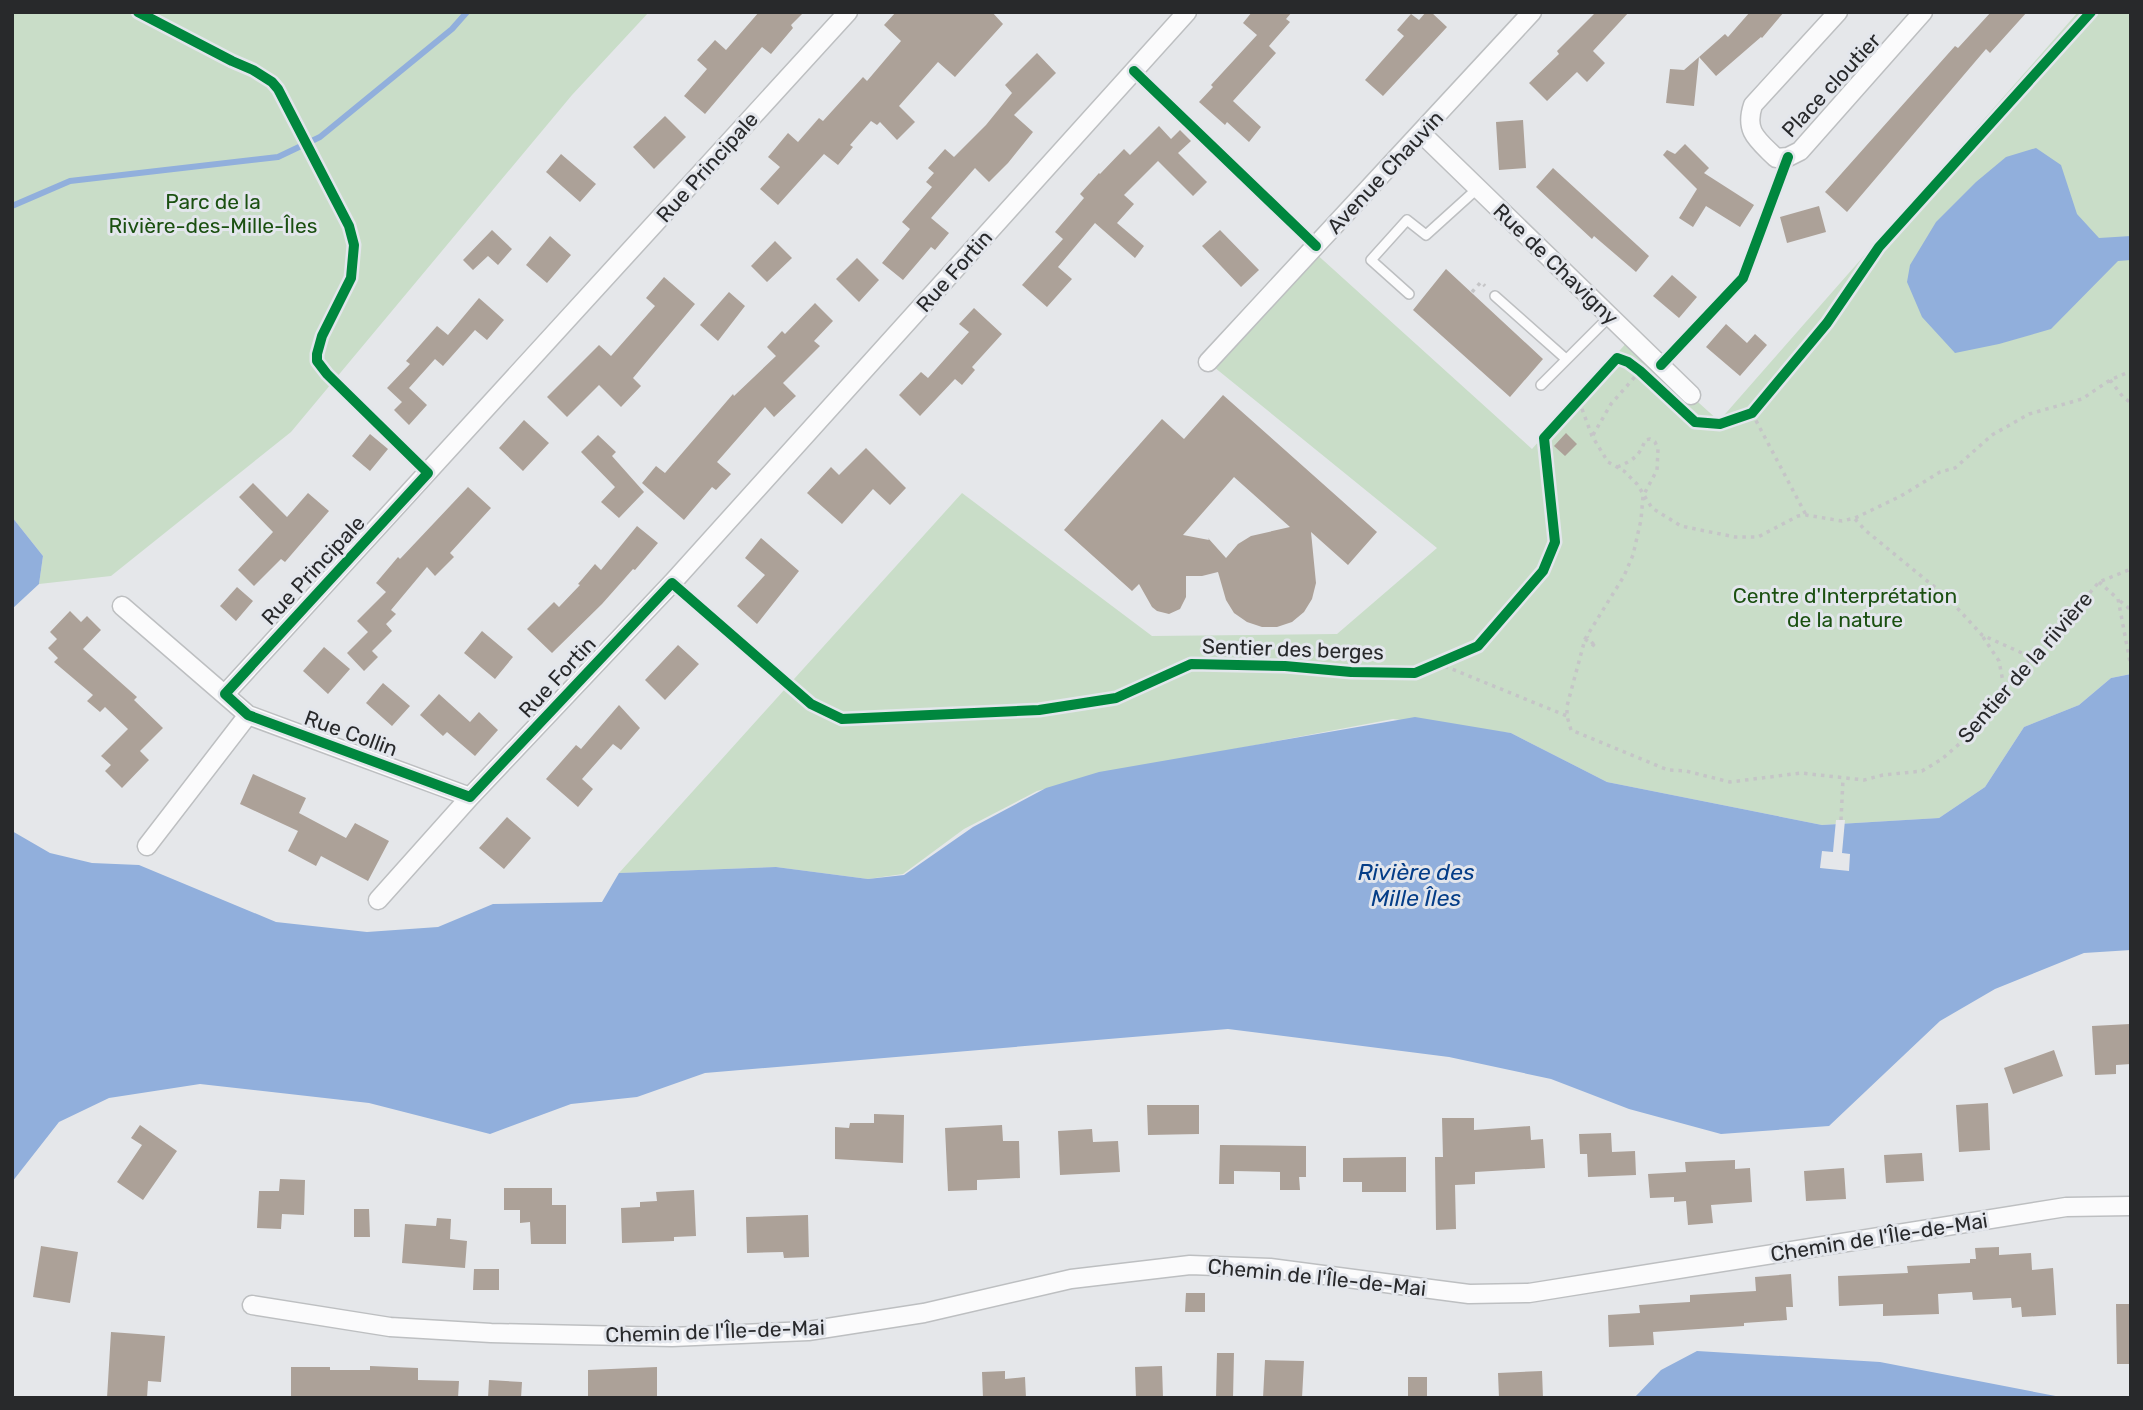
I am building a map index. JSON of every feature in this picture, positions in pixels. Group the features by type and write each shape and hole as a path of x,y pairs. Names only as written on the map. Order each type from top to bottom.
{"street":[{"name":"Rue Principale","path":"225,694 848,12"},
{"name":"Rue Fortin","path":"378,900 470,797 681,573 1187,12"},
{"name":"Avenue Chauvin","path":"1208,362 1532,12"},
{"name":"Place cloutier","path":"1838,12 1753,105 1749,118 1753,136 1776,158 1787,157 1800,151 1923,12"},
{"name":"Rue de Chavigny","path":"1421,133 1691,395"},
{"name":"Rue Collin","path":"122,606 248,715 470,797"},
{"path":"147,846 248,715"},
{"name":"Chemin de l'Île-de-Mai","path":"253,1305 390,1327 491,1333 672,1337 808,1331 924,1313 1071,1279 1190,1265 1270,1268 1469,1294 1529,1293 2066,1207 2131,1206"}],"lane":[{"path":"1409,293 1371,260 1407,220 1426,235 1478,188"},
{"path":"1495,296 1566,359"},
{"path":"1541,385 1610,316"}],"path":[{"path":"1592,436 1611,404 1654,357"},
{"path":"1628,362 1649,380"},
{"path":"1579,401 1592,436 1608,462 1624,471 1637,484 1652,508 1681,526 1735,537 1758,537 1798,516 1842,521 1854,518 1901,496 1940,472 1955,468 1992,435 2029,414 2082,399 2110,380 2131,371"},
{"path":"2110,380 2131,403"},
{"path":"1760,403 1747,415 1806,515"},
{"path":"1431,666 1567,716 1567,705 1586,638 1624,576 1633,555 1643,496 1657,470 1658,449 1655,442 1645,440 1642,451 1634,459 1617,467"},
{"path":"1854,518 1948,598 1982,635 1999,661 2005,688"},
{"path":"2099,582 2131,610"},
{"path":"2118,599 2131,667"},
{"path":"1982,635 2033,658"},
{"path":"1431,666 1458,655"},
{"path":"1841,820 1843,779"}],"green space":[{"name":"Parc de la Rivière-des-Mille-Îles","path":"12,12 649,12 572,95 291,432 111,576 39,584 43,556 12,517"},
{"name":"Centre d'Interprétation de la nature","path":"2078,12 2131,12 2131,674 2111,678 2079,705 2024,727 1985,787 1939,818 1822,825 1607,782 1511,733 1393,719 1097,775 1037,791 964,829 903,874 868,879 776,867 619,873 962,493 1152,636 1337,634 1437,548 1209,363 1313,251 1532,449 1629,340 1719,421"}],"water":[{"path":"2036,148 2061,165 2077,214 2099,238 2131,236 2131,260 2118,261 2051,329 1955,353 1922,317 1907,282 1910,265 1936,222 1976,182 2006,157"},
{"path":"12,517 43,556 39,584 12,609"},
{"name":"Rivière des Mille Îles","path":"2131,674 2131,950 2084,953 1995,989 1940,1021 1829,1126 1721,1134 1629,1109 1551,1079 1449,1057 1228,1029 705,1073 637,1097 571,1104 490,1134 369,1103 200,1084 109,1098 59,1122 12,1182 12,831 50,853 92,863 139,865 276,922 367,932 438,927 493,904 602,902 619,873 776,867 868,879 904,875 973,827 1046,788 1099,772 1415,717 1511,733 1607,782 1822,825 1939,818 1985,787 2024,727 2079,705 2111,678"},
{"path":"1697,1351 1880,1362 2066,1398 1634,1398 1661,1370"}],"pier":[{"path":"1836,820 1845,820 1842,853 1850,854 1849,871 1820,868 1822,851 1833,852"}],"building":[{"path":"759,12 804,12 791,25 793,28 771,54 762,47 705,114 684,96 707,69 697,60 715,40 726,50"},
{"path":"896,12 992,12 1003,24 955,77 938,62 899,106 915,122 897,140 880,122 877,125 871,121 850,145 853,147 838,165 824,154 778,205 760,189 780,167 768,157 788,133 798,142 819,118 823,121 863,77 867,81 901,41 884,25"},
{"path":"1252,12 1292,12 1286,19 1290,22 1269,46 1276,53 1233,101 1261,127 1249,142 1199,102 1257,35 1243,23"},
{"path":"1426,12 1431,12 1447,27 1383,96 1365,80 1404,36 1397,30 1411,14 1419,20"},
{"path":"1596,12 1629,12 1593,51 1605,63 1587,82 1577,72 1547,101 1529,83"},
{"path":"1750,12 1784,12 1762,38 1716,76 1699,57 1725,34 1728,37"},
{"path":"1991,12 2027,12 1990,53 1986,49 1847,212 1825,192 1955,46 1958,48"},
{"path":"1037,53 1056,73 1014,115 1033,132 989,182 975,168 931,218 949,233 935,250 931,247 903,280 882,263 910,229 902,222 932,187 926,182 934,173 928,168 945,149 954,157 986,125 1012,93 1005,85"},
{"path":"1699,57 1694,106 1666,103 1670,69 1684,70"},
{"path":"665,116 686,137 654,169 633,147"},
{"path":"1523,120 1526,168 1499,170 1496,122"},
{"path":"1159,126 1171,139 1180,130 1191,141 1178,153 1207,182 1193,196 1158,161 1124,195 1134,204 1117,223 1144,246 1135,258 1095,223 1058,267 1072,279 1047,307 1022,285 1063,239 1055,232 1084,198 1080,194 1124,149 1130,155"},
{"path":"1685,144 1709,168 1704,173 1754,205 1740,227 1706,206 1693,227 1679,218 1697,189 1663,155 1667,150 1675,154"},
{"path":"561,154 596,184 580,202 546,172"},
{"path":"1553,168 1649,256 1636,272 1594,236 1592,239 1536,187"},
{"path":"1819,206 1826,232 1787,243 1780,217"},
{"path":"492,230 512,249 498,265 488,256 473,270 463,260"},
{"path":"1220,230 1259,270 1241,287 1202,246"},
{"path":"550,236 571,255 547,283 526,265"},
{"path":"775,241 792,258 767,282 751,266"},
{"path":"857,258 879,280 859,302 836,279"},
{"path":"1446,269 1543,359 1510,397 1413,310"},
{"path":"1672,275 1697,297 1679,318 1653,296"},
{"path":"664,277 695,304 633,378 641,386 621,407 599,385 567,417 547,397 599,345 611,356 655,306 646,298"},
{"path":"729,292 745,306 718,341 700,325"},
{"path":"479,298 504,320 487,340 475,330 443,366 435,359 409,388 427,405 409,425 394,410 402,402 387,388 410,364 406,361 437,326 448,335"},
{"path":"815,303 833,321 814,341 820,346 783,383 796,396 774,417 765,407 717,462 731,474 716,490 712,487 684,520 642,483 656,466 665,473 733,394 734,396 776,356 767,347 782,331 785,334"},
{"path":"974,308 1002,334 972,367 975,370 962,385 955,379 920,416 899,395 921,372 928,378 969,332 959,324"},
{"path":"1726,324 1747,343 1755,334 1767,345 1740,376 1706,347"},
{"path":"1223,395 1377,532 1348,565 1311,532 1316,583 1312,599 1304,612 1292,622 1277,627 1262,627 1247,622 1234,613 1226,600 1218,572 1186,576 1186,597 1180,609 1169,614 1157,611 1139,584 1132,591 1064,530 1162,419 1184,439","holes":["1234,477 1290,527 1251,536 1238,544 1226,558 1208,538 1209,540 1183,535"]},
{"path":"524,420 549,443 523,471 499,448"},
{"path":"1566,433 1577,444 1565,456 1554,446"},
{"path":"370,434 388,449 370,471 352,456"},
{"path":"598,435 616,452 612,456 644,492 619,518 601,502 615,487 581,452"},
{"path":"866,448 906,488 890,505 873,489 842,524 807,493 831,467 839,475"},
{"path":"253,483 287,517 308,493 329,511 285,562 281,559 254,586 238,570 273,532 239,497"},
{"path":"468,487 491,508 450,553 454,557 435,576 427,567 391,610 396,614 386,624 392,631 372,651 378,657 364,671 347,653 368,632 357,621 386,592 376,583 398,557 400,559"},
{"path":"637,526 658,543 635,570 633,569 552,653 527,629 554,602 559,607 595,564 601,570"},
{"path":"761,538 799,571 757,624 737,606 765,575 745,558"},
{"path":"237,587 253,601 236,621 220,606"},
{"path":"70,611 81,622 87,616 101,630 83,649 137,697 134,700 163,728 140,751 149,760 122,788 105,771 111,765 101,756 128,729 105,707 100,712 87,701 93,695 54,662 58,658 48,648 57,639 50,632"},
{"path":"482,631 513,657 495,679 464,653"},
{"path":"678,645 699,664 665,700 645,680"},
{"path":"324,647 350,669 328,694 303,671"},
{"path":"383,683 410,706 392,726 366,703"},
{"path":"439,694 470,722 479,712 498,730 475,756 447,732 443,736 420,715"},
{"path":"619,705 640,728 621,750 613,744 582,779 593,789 578,807 546,779 576,745 581,749"},
{"path":"253,774 306,798 299,813 346,838 355,823 389,841 368,881 321,856 316,866 288,851 298,831 240,804"},
{"path":"507,817 531,838 504,869 479,848"},
{"path":"2130,1024 2131,1064 2116,1065 2116,1074 2095,1075 2092,1026"},
{"path":"2054,1050 2063,1076 2013,1094 2004,1068"},
{"path":"1988,1103 1990,1150 1959,1152 1956,1105"},
{"path":"1147,1105 1199,1105 1199,1134 1148,1135"},
{"path":"874,1114 904,1115 903,1163 835,1159 835,1127 849,1128 850,1123 874,1123"},
{"path":"1442,1118 1474,1118 1474,1130 1530,1126 1531,1140 1543,1139 1545,1168 1475,1172 1475,1184 1455,1185 1456,1229 1436,1230 1435,1157 1443,1157"},
{"path":"140,1125 177,1151 143,1200 117,1182 142,1145 131,1138"},
{"path":"1002,1125 1003,1141 1019,1141 1020,1178 977,1180 977,1190 948,1191 945,1128"},
{"path":"1092,1129 1093,1142 1118,1141 1120,1172 1060,1175 1058,1131"},
{"path":"1611,1133 1612,1152 1635,1151 1636,1175 1588,1177 1587,1154 1580,1154 1579,1134"},
{"path":"1220,1145 1306,1146 1306,1177 1299,1177 1300,1190 1280,1190 1280,1172 1234,1171 1234,1184 1219,1184"},
{"path":"1922,1153 1924,1181 1886,1183 1884,1155"},
{"path":"1406,1157 1406,1192 1362,1192 1362,1182 1343,1182 1343,1158"},
{"path":"1735,1160 1735,1169 1750,1168 1752,1202 1711,1205 1713,1223 1688,1225 1686,1201 1674,1202 1674,1197 1650,1198 1648,1174 1686,1172 1685,1162"},
{"path":"1844,1168 1846,1199 1806,1201 1804,1171"},
{"path":"280,1179 305,1180 304,1215 282,1214 281,1229 257,1228 259,1191 279,1191"},
{"path":"504,1188 552,1188 552,1205 566,1205 566,1244 531,1244 530,1222 520,1223 520,1210 504,1210"},
{"path":"694,1190 696,1236 674,1237 674,1241 622,1243 621,1208 640,1207 640,1202 657,1201 656,1192"},
{"path":"354,1209 369,1209 370,1237 354,1237"},
{"path":"808,1215 809,1257 784,1258 783,1252 747,1253 746,1217"},
{"path":"437,1218 451,1219 450,1239 467,1241 465,1268 402,1263 405,1224 436,1226"},
{"path":"41,1246 78,1252 70,1303 33,1297"},
{"path":"1999,1247 1999,1255 2031,1253 2032,1270 2053,1268 2056,1315 2022,1317 2021,1307 2012,1308 2011,1298 1973,1300 1972,1292 1938,1294 1939,1314 1883,1316 1883,1304 1839,1306 1838,1276 1908,1273 1907,1266 1970,1263 1970,1259 1976,1259 1975,1248"},
{"path":"474,1269 499,1269 499,1290 473,1290"},
{"path":"1791,1274 1793,1307 1786,1307 1787,1320 1744,1323 1744,1326 1653,1332 1654,1345 1609,1347 1608,1315 1640,1313 1639,1305 1690,1302 1690,1295 1756,1291 1755,1277"},
{"path":"1186,1293 1205,1293 1205,1312 1185,1312"},
{"path":"2116,1304 2131,1304 2131,1364 2117,1364"},
{"path":"111,1332 165,1336 161,1382 148,1381 147,1398 107,1398"},
{"path":"1217,1353 1234,1353 1233,1398 1216,1398"},
{"path":"1265,1360 1304,1361 1302,1398 1263,1398"},
{"path":"370,1366 418,1368 418,1380 459,1381 458,1398 291,1398 291,1367 370,1370"},
{"path":"1162,1366 1163,1398 1136,1398 1135,1367"},
{"path":"657,1367 657,1398 588,1398 588,1370"},
{"path":"1005,1371 1005,1379 1025,1377 1026,1398 983,1398 982,1372"},
{"path":"1542,1371 1543,1398 1499,1398 1498,1373"},
{"path":"1408,1377 1427,1377 1427,1398 1408,1398"},
{"path":"489,1380 522,1382 521,1398 488,1398"}],"waterway":[{"path":"12,206 70,181 278,157 320,137 452,29 467,12"}],"cycle path":[{"name":"Sentier des berges","path":"138,12 253,70 278,89 349,226 354,245 351,278 322,336 317,361 428,473 225,694 248,715 470,797 672,583 811,704 842,719 1039,710 1116,698 1191,664 1415,673 1478,646 1543,571 1555,542 1544,438 1617,358 1640,371 1695,422 1720,424 1752,413 1827,323 1879,247 2091,12"},
{"path":"1134,71 1316,246"},
{"path":"1661,365 1743,278 1788,157"}]}
